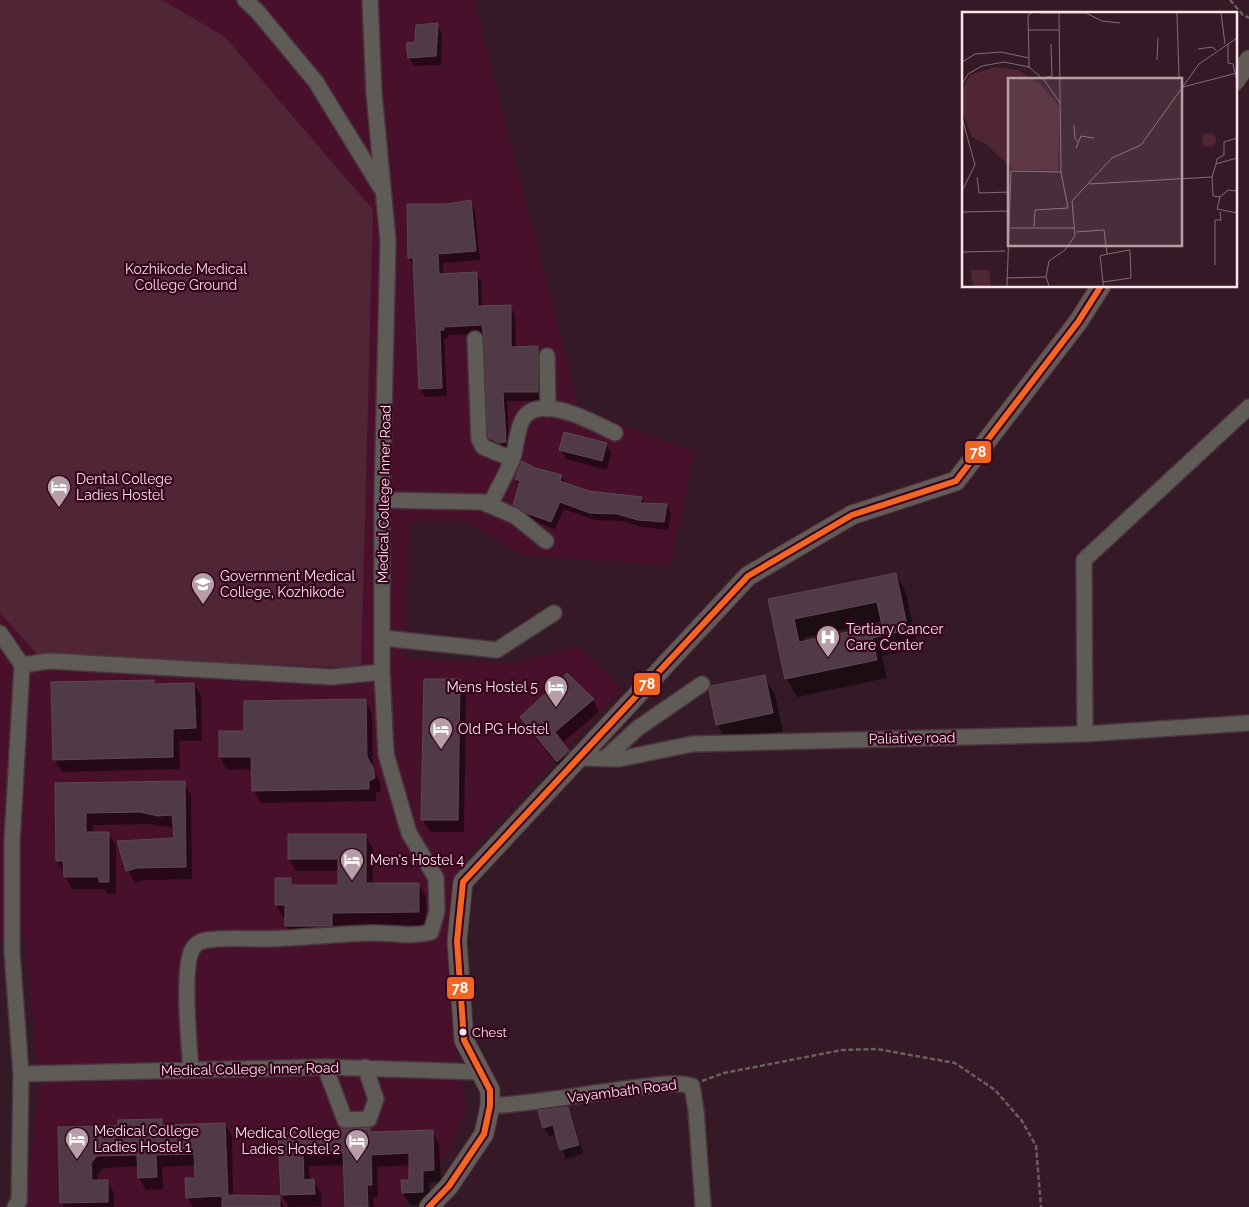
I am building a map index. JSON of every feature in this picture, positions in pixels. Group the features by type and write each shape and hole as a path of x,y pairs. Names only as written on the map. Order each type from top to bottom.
{"main road":[{"path":"429,1207 449,1186 484,1134 490,1106 490,1090 478,1072 464,1040 457,941 464,882 576,758 748,576 852,515 956,480 1078,322 1100,288"}],"street":[{"name":"Medical College Inner Road","path":"191,1070 187,998 188,964 191,952 196,944 207,940 236,938 270,939 372,933 415,936 430,932 437,910 436,878 409,833 386,754 382,672 382,500 388,241 384,193 316,82 257,11 245,0"},
{"path":"370,0 374,93 384,193"},
{"path":"475,339 479,439 483,447 512,459"},
{"path":"547,356 548,409"},
{"path":"1085,734 1084,560 1249,407"},
{"path":"490,505 512,459 522,421 528,412 541,408 575,414 615,433"},
{"path":"382,500 482,502 515,516 546,541"},
{"path":"382,638 498,650 554,613"},
{"path":"0,633 22,665 7,818 6,952 21,1074 19,1201 15,1207"},
{"path":"22,665 49,661 332,677 382,672"},
{"path":"604,758 638,728 702,684"},
{"name":"Paliative road","path":"576,758 619,759 692,744 1085,734 1249,724"},
{"name":"Medical College Inner Road","path":"21,1074 326,1067 478,1072"},
{"path":"326,1067 345,1120 369,1119 376,1099 365,1067"},
{"name":"Vayambath Road","path":"490,1106 536,1103 660,1085 682,1084 692,1086 696,1110 703,1207"}],"path":[{"path":"1230,0 1243,15 1249,18"},
{"path":"689,1086 724,1073 842,1050 877,1049 955,1063 995,1090 1022,1121 1036,1146 1041,1207"}],"shaded area":[{"name":"Government Medical College, Kozhikode","path":"0,0 474,0 579,409 695,452 670,565 520,555 468,522 410,522 403,658 512,664 578,646 622,688 459,865 456,1050 466,1107 451,1148 402,1207 25,1207 39,1086 25,937 0,938"}],"green space":[{"name":"Kozhikode Medical College Ground","path":"0,0 162,0 225,37 373,210 361,668 39,656 0,613"}],"building":[{"path":"438,23 436,56 408,58 406,43 415,42 416,25"},
{"path":"471,200 476,251 438,254 439,274 477,272 478,306 511,305 511,347 538,346 538,392 503,392 506,442 498,443 488,437 482,325 444,327 444,330 440,330 442,388 419,389 413,258 408,258 407,204 447,204"},
{"path":"564,432 607,443 602,461 559,450"},
{"path":"522,461 535,468 562,475 560,481 589,491 642,497 640,503 667,504 664,522 638,520 617,514 590,513 560,502 551,522 526,513 513,505 520,481 515,479"},
{"path":"896,573 908,630 872,638 877,660 785,679 768,599","holes":["877,602 882,625 799,642 794,619"]},
{"name":"Mens Hostel 5","path":"567,673 594,699 555,732 569,751 557,762 520,717"},
{"path":"765,675 773,713 716,725 709,690 711,686"},
{"name":"Old PG Hostel","path":"424,679 460,679 458,820 421,820"},
{"path":"154,680 154,684 194,683 196,728 173,729 173,757 53,760 51,682"},
{"path":"366,699 367,757 373,767 375,778 369,781 369,789 252,791 251,757 219,757 219,731 244,731 244,701"},
{"path":"185,781 186,867 137,868 126,871 117,841 174,838 172,815 158,816 140,812 86,813 86,832 109,832 109,882 99,882 99,877 64,877 63,861 56,861 55,783"},
{"name":"Men's Hostel 4","path":"288,834 366,834 366,883 419,883 419,912 332,913 332,926 285,926 285,905 275,905 275,878 291,878 291,885 338,885 338,859 288,859"},
{"path":"568,1107 579,1145 560,1150 553,1125 543,1128 538,1111"},
{"name":"Medical College Ladies Hostel 1","path":"162,1119 162,1125 225,1123 228,1195 280,1196 280,1207 222,1207 222,1196 186,1198 185,1178 195,1178 194,1154 156,1155 157,1177 138,1178 137,1155 97,1156 91,1163 92,1180 108,1180 108,1202 60,1203 58,1127 118,1126 118,1120"},
{"name":"Medical College Ladies Hostel 2","path":"370,1128 370,1132 433,1130 434,1170 423,1171 423,1192 402,1193 401,1180 409,1180 409,1153 371,1155 372,1185 367,1185 368,1207 345,1207 343,1153 303,1154 304,1180 314,1179 315,1194 281,1195 278,1132"}],"transit line":[{"name":"78","path":"429,1207 449,1186 484,1134 490,1106 490,1090 464,1040 457,941 463,882 748,576 852,515 956,481 1078,322 1100,288"}],"place":[{"name":"Dental College Ladies Hostel","path":"59,508"},
{"name":"Government Medical College, Kozhikode","path":"203,605"},
{"name":"Tertiary Cancer Care Center","path":"828,658"},
{"name":"Mens Hostel 5","path":"556,708"},
{"name":"Old PG Hostel","path":"441,750"},
{"name":"Men's Hostel 4","path":"352,881"},
{"name":"Chest","path":"463,1032"},
{"name":"Medical College Ladies Hostel 1","path":"77,1160"},
{"name":"Medical College Ladies Hostel 2","path":"357,1162"}]}
